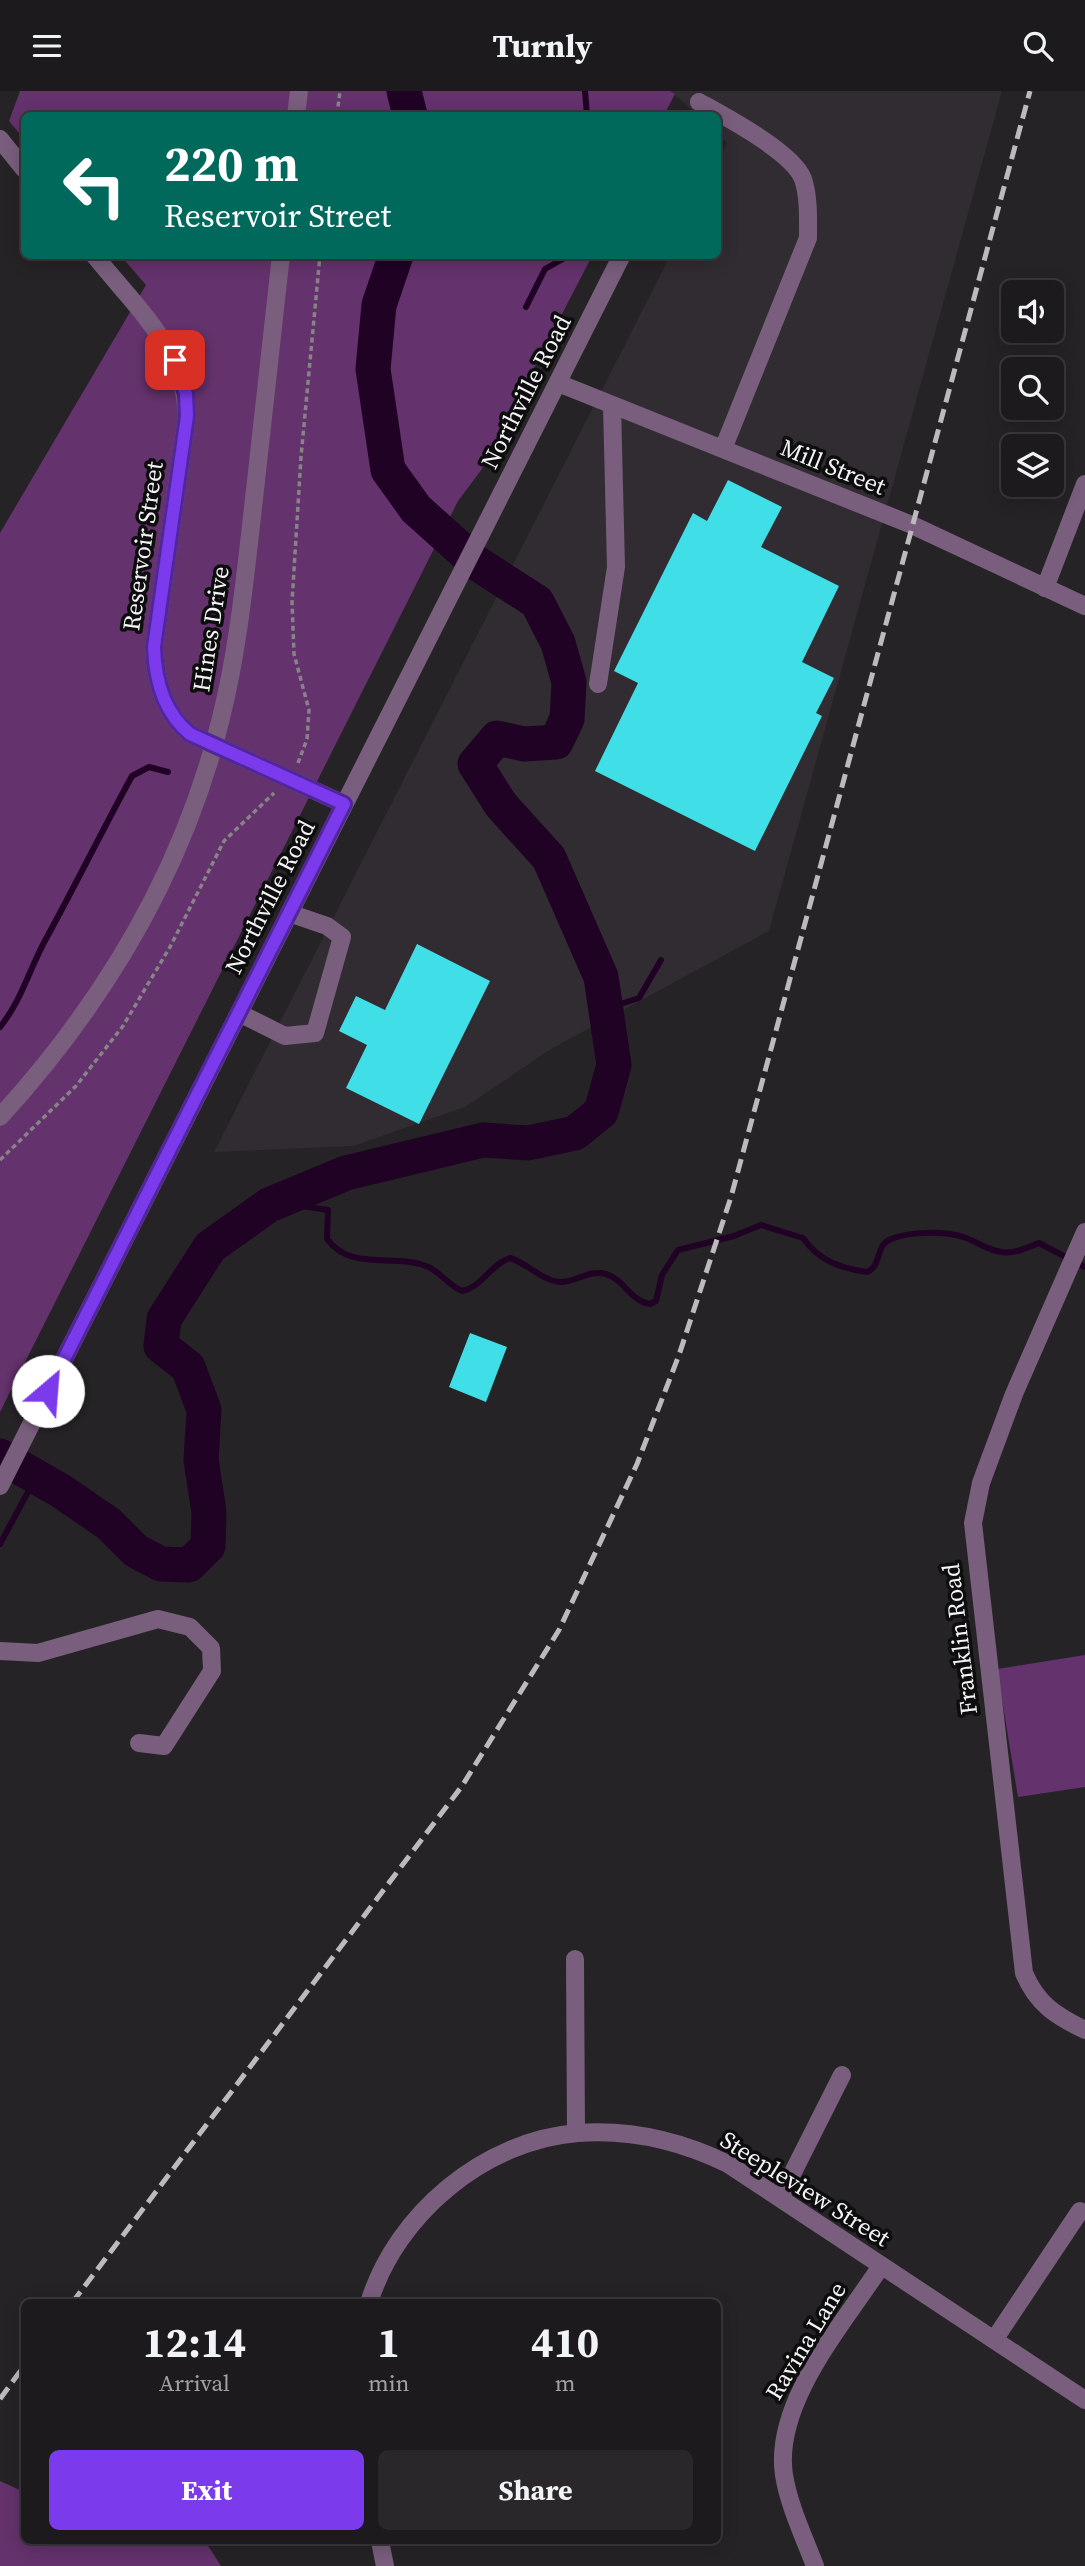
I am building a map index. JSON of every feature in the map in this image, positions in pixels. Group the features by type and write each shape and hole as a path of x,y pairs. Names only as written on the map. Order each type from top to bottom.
{"street":[{"path":"296,112 299,91"},
{"path":"699,103 716,112"},
{"path":"721,115 759,135 802,176 808,205 808,238 723,449"},
{"path":"0,139 21,165"},
{"name":"Reservoir Street","path":"97,259 167,346 181,374 187,416 154,647 155,666 162,695 173,718 190,734 344,804"},
{"name":"Hines Drive","path":"0,1117 64,1043 117,965 178,846 214,744 229,685 242,601 281,259"},
{"name":"Northville Road","path":"0,1486 620,259"},
{"name":"Mill Street","path":"558,383 912,526 1085,606"},
{"path":"598,684 616,567 612,405"},
{"path":"1045,588 1085,484"},
{"path":"239,1013 285,1036 315,1033 342,937 327,926 289,913"},
{"name":"Franklin Road","path":"1081,1240 1014,1394 981,1483 975,1506 973,1540 1024,1973 1041,2003 1059,2018 1085,2030"},
{"path":"0,1651 38,1653 158,1619 190,1627 211,1648 212,1671 164,1746 139,1742"},
{"path":"575,1959 576,2133"},
{"path":"780,2198 842,2075"},
{"name":"Steepleview Street","path":"371,2299 401,2239 447,2188 505,2153 553,2137 576,2133 635,2134 687,2146 728,2164 1085,2400"},
{"path":"994,2340 1080,2211"},
{"name":"Ravina Lane","path":"815,2566 788,2490 782,2459 788,2417 804,2383 881,2266"},
{"path":"381,2544 385,2566"}],"path":[{"path":"337,112 340,91"}],"shaded area":[{"path":"20,91 670,91 675,94 666,112 21,112 21,135 9,121"},
{"path":"670,91 1002,91 769,931 551,1049 465,1107 353,1146 214,1152 668,259 721,259 721,155 727,143 721,137 721,112 694,112"},
{"path":"124,259 590,259 482,469 458,501 0,1412 0,533 146,285"},
{"path":"1085,1655 1085,1787 1018,1797 997,1669"},
{"path":"0,2481 21,2491 21,2544 207,2544 221,2566 0,2566"}],"building":[{"path":"728,480 782,507 761,547 839,586 802,662 834,678 816,713 822,716 755,851 595,771 638,683 614,671 693,513 707,521"},
{"path":"417,944 490,981 419,1124 346,1088 367,1045 339,1031 356,996 385,1010"},
{"path":"470,1333 507,1347 486,1402 449,1387"}],"waterway":[{"path":"404,91 409,112"},
{"path":"585,91 587,112"},
{"path":"0,1456 61,1491 109,1524 136,1551 161,1564 189,1565 208,1546 209,1512 201,1460 204,1410 188,1367 161,1346 164,1319 210,1247 269,1205 346,1173 483,1140 528,1143 575,1133 601,1112 614,1065 601,977 549,858 501,805 475,764 497,738 524,744 556,742 567,719 569,682 558,643 537,602 475,562 416,509 388,470 373,369 379,305 395,259"},
{"path":"526,307 545,269 563,259"},
{"path":"0,1027 20,995 41,948 132,776 149,767 168,772"},
{"path":"605,1009 639,998 661,960"},
{"path":"275,1202 328,1210 327,1239 348,1255 360,1259 414,1262 436,1271 462,1291 475,1285 497,1265 510,1258 552,1281 571,1280 593,1273 606,1274 618,1280 637,1299 650,1304 656,1301 662,1275 678,1250 734,1236 761,1225 803,1238 809,1246 831,1262 867,1272 875,1265 886,1242 908,1234 928,1233 958,1236 1002,1252 1025,1249 1039,1243 1085,1267"},
{"path":"0,1544 36,1477"}],"railway":[{"path":"75,2299 462,1786 559,1630 637,1464 679,1355 731,1197 1030,91"},
{"path":"0,2399 21,2370"}],"route":[{"path":"48,1391 344,804 190,734 178,725 162,695 155,666 154,647 187,416 186,394 175,360"}]}
